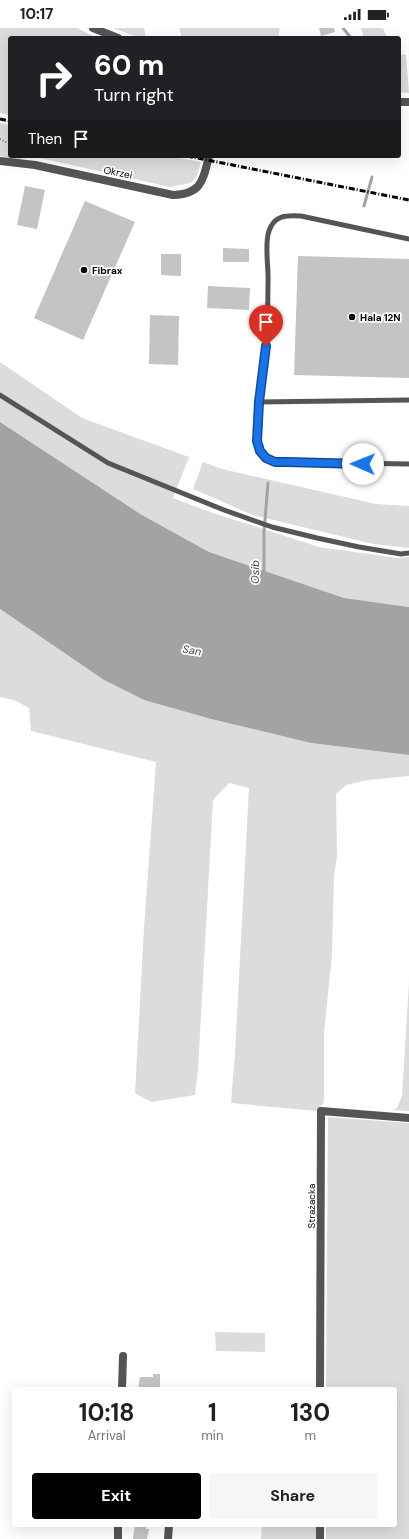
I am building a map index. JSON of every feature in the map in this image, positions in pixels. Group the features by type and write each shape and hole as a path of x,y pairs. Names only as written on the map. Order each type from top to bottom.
{"street":[{"path":"93,28 113,36"},
{"name":"Okrzei","path":"0,161 35,165 173,195 192,192 199,186 204,177 209,158"},
{"name":"Strażacka","path":"320,1387 321,1111 409,1118"},
{"path":"122,1387 123,1356"},
{"path":"118,1527 118,1539"},
{"path":"168,1539 169,1527"},
{"path":"320,1527 320,1539"}],"lane":[{"path":"409,239 301,216 285,215 276,219 269,230 267,242 269,267 268,335 259,402 257,441 260,451 266,458 275,462 409,464"},
{"path":"0,395 108,463 143,479 272,527 359,547 401,554 409,553"},
{"path":"259,402 409,400"}],"shaded area":[{"path":"0,28 77,28 93,36 8,36 8,115 0,113"},
{"path":"113,28 144,28 146,36 135,36"},
{"path":"179,28 280,28 278,36 181,36"},
{"path":"361,28 383,28 386,36 363,36"},
{"path":"406,54 409,93 401,92 401,55"},
{"path":"0,123 8,125 8,158 0,156"},
{"path":"8,158 22,158 17,160"},
{"path":"40,158 179,158 201,162 196,178 190,183 170,187"},
{"path":"0,362 82,418 189,457 173,498 207,511 319,547 398,558 409,557 409,607 344,598 209,552 142,515 0,422"},
{"path":"203,462 222,469 376,504 409,506 409,548 373,544 253,515 193,489"},
{"path":"0,609 104,680 144,700 211,719 311,743 409,755 409,776 368,780 346,785 336,794 337,856 334,876 332,955 324,1033 324,1102 317,1111 231,1103 249,788 229,783 213,800 198,1069 195,1095 151,1102 135,1093 144,928 156,762 31,731 29,708 14,700 0,697"},
{"path":"409,982 409,1111 393,1110 397,1108 402,1096"},
{"path":"328,1117 409,1123 409,1539 326,1539 326,1527 397,1527 397,1387 326,1387"},
{"path":"215,1332 265,1333 265,1352 216,1351"},
{"path":"262,1527 317,1527 317,1539 261,1539"}],"water":[{"name":"San","path":"0,422 142,515 209,552 344,598 409,607 409,755 311,743 211,719 144,700 104,680 0,609"}],"building":[{"path":"319,28 334,28 335,32 321,36"},
{"path":"25,186 45,190 37,229 17,225"},
{"name":"Fibrax","path":"85,201 135,222 83,340 34,318"},
{"path":"223,248 249,249 249,262 223,262"},
{"path":"161,254 181,254 181,276 161,275"},
{"name":"Hala 12N","path":"298,256 409,259 409,378 294,375"},
{"path":"208,286 250,288 249,310 207,308"},
{"path":"150,315 179,316 178,365 149,364"},
{"path":"153,1374 160,1374 160,1387 138,1387 140,1377 153,1377"},
{"path":"135,1527 146,1527 146,1529 149,1529 147,1539 133,1539"}],"waterway":[{"name":"Osib","path":"343,28 349,36"},
{"name":"Osib","path":"364,206 372,177"},
{"name":"Osib","path":"264,573 264,532 268,483"}],"railway":[{"path":"0,119 8,121"},
{"path":"197,158 409,200"}],"place":[{"name":"Fibrax","path":"84,270"},
{"name":"Hala 12N","path":"352,317"}],"route":[{"path":"266,346 263,382 259,402 257,441 260,451 266,458 275,462 363,464"}]}
